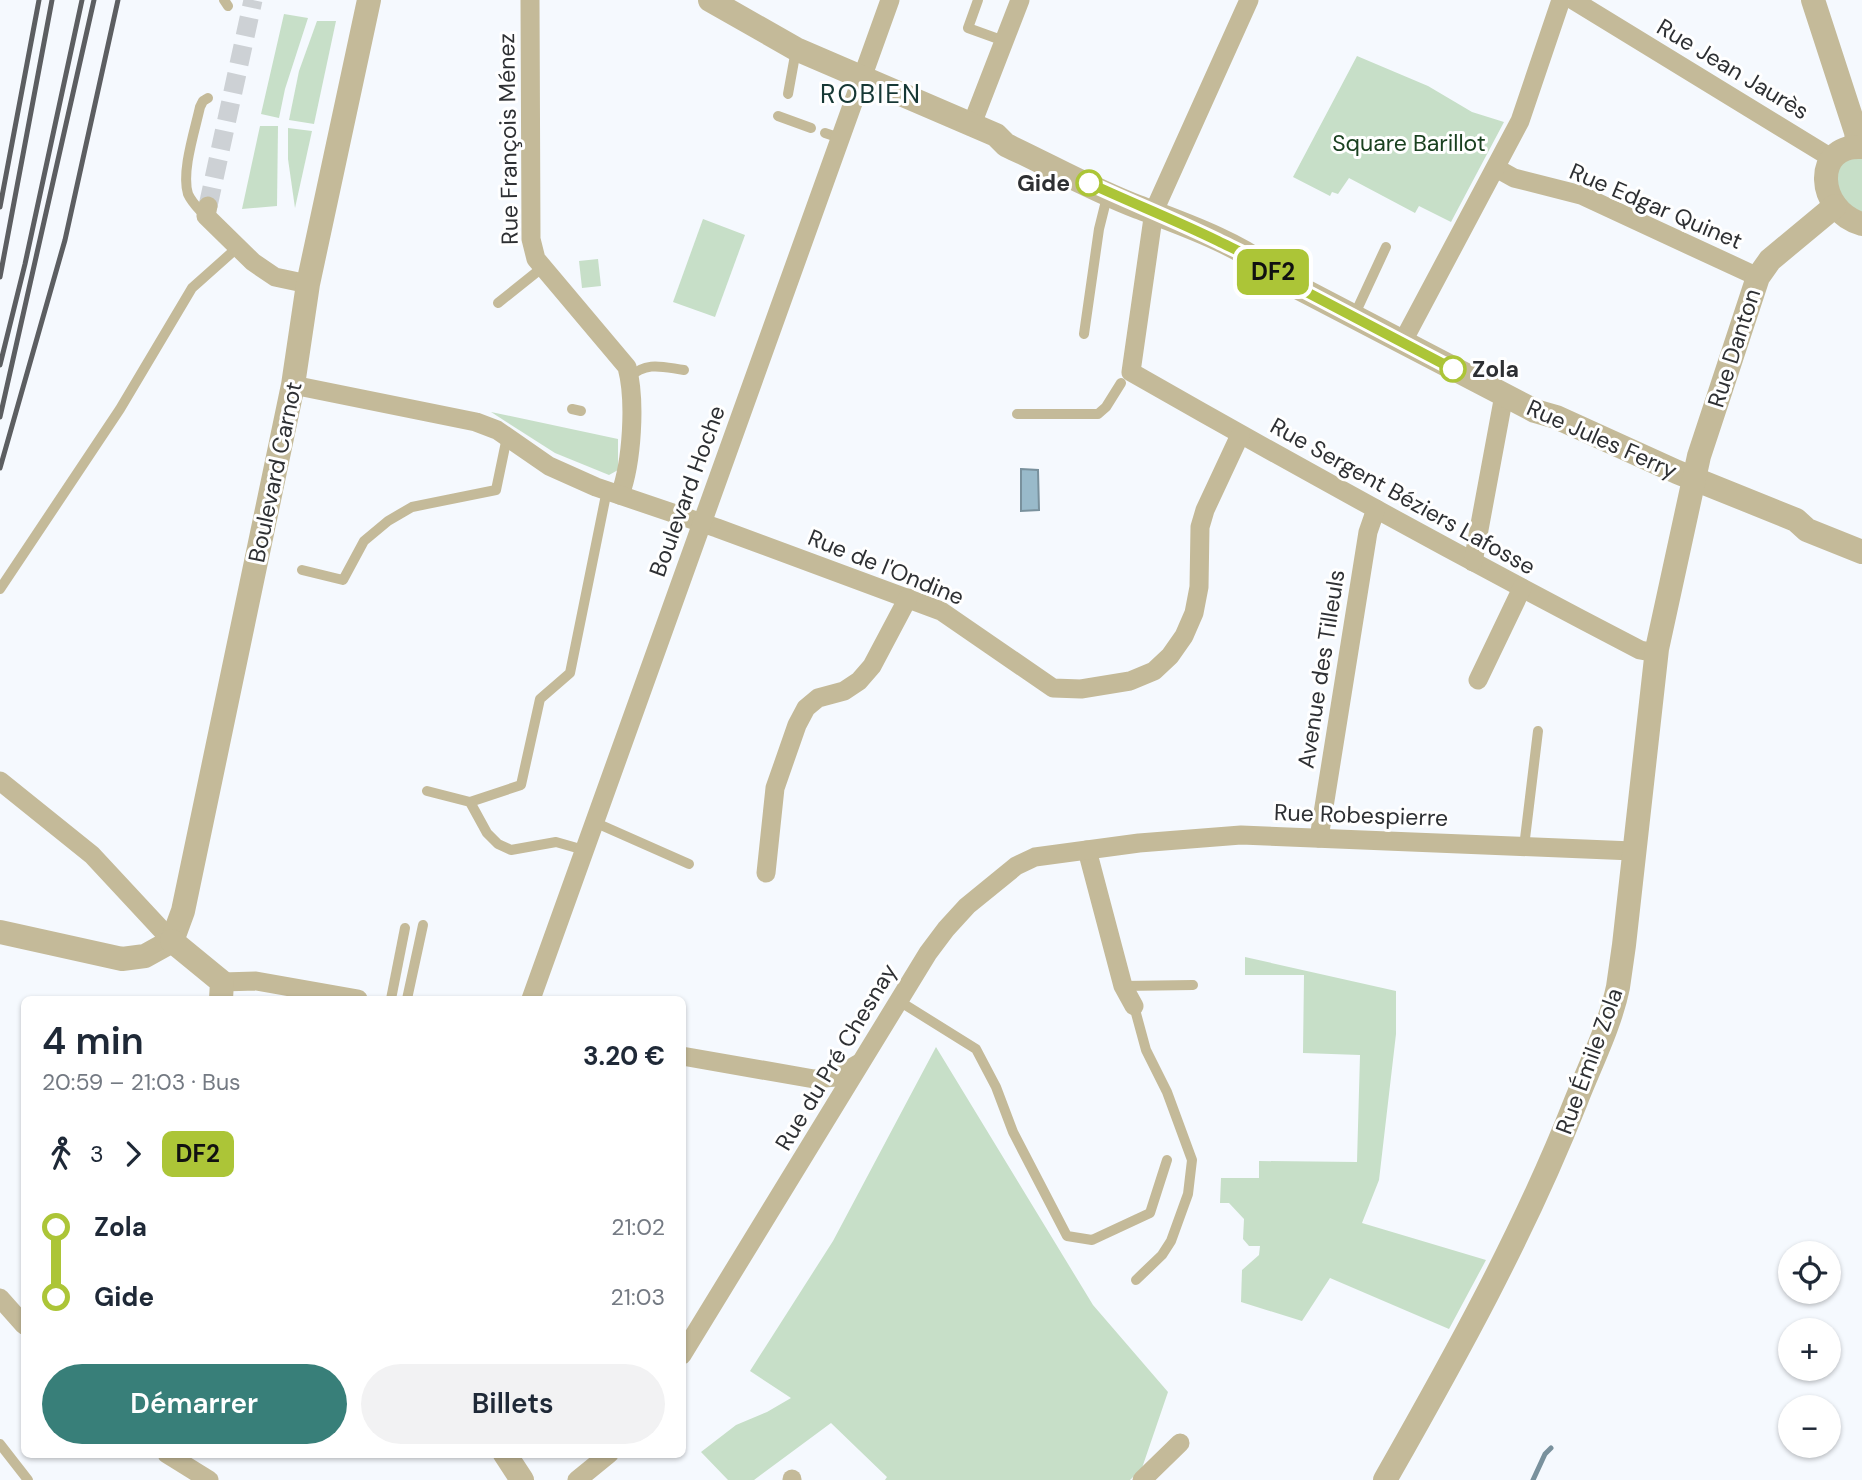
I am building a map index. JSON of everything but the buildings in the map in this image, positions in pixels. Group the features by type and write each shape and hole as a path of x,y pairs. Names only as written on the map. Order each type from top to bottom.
{"street":[{"name":"Boulevard Carnot","path":"172,941 183,911 293,385 308,284 369,0"},
{"name":"Rue François Ménez","path":"530,0 531,239 536,259 627,368 629,377"},
{"name":"Rue Jules Ferry","path":"710,0 796,49 996,135 1006,145 1265,264 1278,277 1535,411 1556,416 1695,480 1796,520 1807,530 1862,552"},
{"name":"Boulevard Hoche","path":"532,996 702,523 832,135 862,77 890,0"},
{"path":"972,124 1020,0"},
{"path":"1126,377 1154,211 1249,0"},
{"path":"1402,343 1520,121 1561,0"},
{"name":"Rue Jean Jaurès","path":"1573,0 1833,159"},
{"path":"1813,0 1860,147 1847,149 1833,159 1826,174 1826,188 1835,206 1852,221 1862,224"},
{"name":"Rue Edgar Quinet","path":"1496,168 1514,178 1581,195 1758,277"},
{"name":"Rue Danton","path":"1695,480 1699,456 1758,277 1770,260 1835,206"},
{"path":"207,211 253,262 275,277 308,284"},
{"path":"614,492 625,479 631,421 629,377"},
{"name":"Rue Sergent Béziers Lafosse","path":"1126,377 1240,435 1640,650 1657,653"},
{"name":"Rue de l'Ondine","path":"293,385 410,403 497,430 549,466 941,611 1054,688 1081,689 1130,681 1154,671 1170,656 1184,636 1194,613 1199,587 1200,527 1205,510 1240,435"},
{"path":"1474,562 1504,395"},
{"name":"Rue Émile Zola","path":"1385,1480 1525,1219 1567,1125 1618,989 1657,653 1695,480"},
{"name":"Avenue des Tilleuls","path":"1320,838 1367,532 1376,509"},
{"path":"1478,680 1522,588"},
{"path":"766,873 775,788 806,708 818,698 844,691 859,681 872,666 908,598"},
{"path":"0,781 92,855 222,991 251,980 341,996"},
{"name":"Rue Robespierre","path":"1087,850 1241,835 1633,851"},
{"path":"1087,850 1123,986 1135,1006"},
{"name":"Rue du Pré Chesnay","path":"686,1348 946,929 967,906 1016,866 1035,857 1087,850"},
{"path":"0,932 122,959 145,956 172,941"},
{"path":"686,1057 814,1079 836,1077 862,1062"},
{"path":"0,1298 21,1322"},
{"path":"1142,1480 1180,1444"},
{"path":"173,1458 209,1480"},
{"path":"508,1458 522,1480"},
{"path":"577,1480 604,1458"}],"lane":[{"path":"978,0 968,28 1004,41"},
{"path":"788,94 796,49"},
{"path":"207,211 193,203 188,195 186,177 200,107 208,98"},
{"path":"779,116 811,128"},
{"path":"1084,334 1099,229 1108,192"},
{"path":"0,589 120,409 192,288 238,247"},
{"path":"1353,317 1386,247"},
{"path":"498,303 543,267"},
{"path":"629,377 640,368 649,366 684,370"},
{"path":"1017,414 1098,414 1106,407 1126,377"},
{"path":"302,570 343,580 364,541 394,517 412,507 496,490 507,437"},
{"path":"427,791 470,802 521,785 540,699 570,674 614,492"},
{"path":"1524,847 1538,731"},
{"path":"470,802 487,833 498,844 510,850 556,842 584,850"},
{"path":"594,822 689,864"},
{"path":"408,996 423,925"},
{"path":"392,996 405,928"},
{"path":"1123,986 1193,985"},
{"path":"899,1001 976,1049 996,1087 1013,1132 1067,1236 1092,1240 1150,1213 1167,1160"},
{"path":"1135,1006 1146,1050 1167,1092 1192,1160 1188,1194 1171,1241 1162,1255 1136,1280"},
{"path":"0,1444 28,1480"}],"green space":[{"path":"284,14 308,18 285,89 279,118 261,114"},
{"path":"317,21 336,21 314,124 289,120 299,71"},
{"name":"Square Barillot","path":"1357,56 1428,86 1472,112 1504,122 1451,222 1419,206 1415,213 1349,178 1338,194 1332,192 1330,196 1293,177"},
{"path":"260,126 278,126 277,206 242,209"},
{"path":"288,128 312,131 295,208 288,159"},
{"path":"1862,157 1862,215 1841,199 1835,170 1840,162"},
{"path":"703,219 745,235 715,317 673,302"},
{"path":"598,259 601,286 582,288 579,261"},
{"path":"491,412 618,439 618,470 609,475 555,453"},
{"path":"1245,957 1396,991 1396,1034 1379,1180 1362,1223 1486,1260 1449,1329 1330,1278 1302,1321 1241,1302 1242,1270 1259,1255 1260,1246 1249,1246 1243,1239 1244,1219 1229,1203 1220,1203 1221,1178 1259,1178 1259,1161 1357,1162 1360,1055 1303,1053 1304,975 1245,975"},
{"path":"936,1047 1093,1305 1168,1392 1142,1468 1130,1480 885,1480 887,1477 831,1423 754,1480 728,1480 701,1452 736,1425 791,1398 750,1371 833,1241"}],"water":[{"path":"1021,469 1038,470 1039,510 1021,511"}],"waterway":[{"path":"1533,1480 1545,1454 1551,1448"}],"tunnel":[{"path":"208,206 253,0"}],"railway":[{"path":"0,207 39,0"},
{"path":"0,277 52,0"},
{"path":"0,365 25,264 82,0"},
{"path":"0,417 94,0"},
{"path":"0,468 65,240 118,0"}],"bus line":[{"name":"DF2","path":"1089,183 1139,207 1171,218 1265,264 1278,277 1453,369"}],"place":[{"name":"Gide","path":"1089,183"},
{"name":"Zola","path":"1453,369"}],"district":[{"name":"ROBIEN","path":"871,94"}]}
